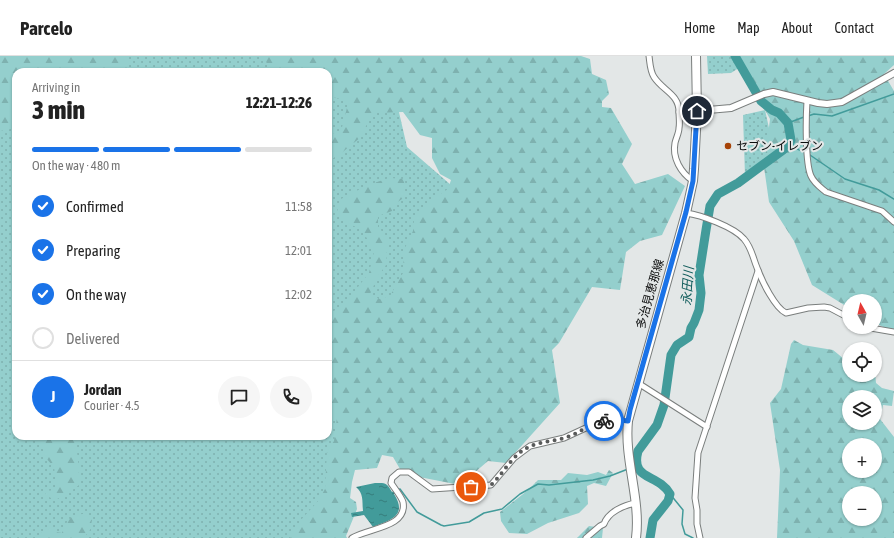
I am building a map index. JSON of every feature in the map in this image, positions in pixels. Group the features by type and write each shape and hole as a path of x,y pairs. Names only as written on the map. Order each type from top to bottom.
{"main road":[{"name":"多治見恵那線","path":"636,538 636,503 627,443 628,421 686,212 693,181 697,111 696,56"}],"street":[{"path":"649,56 653,76 676,99 679,105 680,126 674,149 676,161 688,178 693,181"},
{"path":"679,112 732,108 764,94 773,92 790,95 807,101 827,104 842,102 894,73"},
{"path":"807,101 808,164 811,176 818,186 826,192 882,211 894,222"},
{"path":"686,212 705,217 716,222 737,233 744,239 754,257 758,271 776,306 782,312 786,313 808,308 824,307 830,308 842,314"},
{"path":"700,538 697,524 695,489 698,453 758,271"},
{"path":"882,330 894,332"},
{"path":"638,384 707,427"},
{"path":"352,538 358,534 371,531 394,522 400,518 403,503 392,483 392,478 399,472 409,472 432,488 491,485 514,458 530,446 564,438 601,421 612,419 628,421"},
{"path":"586,538 604,524 615,511 627,504 636,503"}],"green space":[{"path":"0,56 129,56 129,68 12,68 12,129 0,131"},
{"path":"105,56 365,56 390,73 407,147 451,185 351,473 348,526 342,538 0,538 0,104 12,108 12,440 332,440 332,68 94,68"},
{"path":"264,56 581,56 590,59 592,74 606,80 609,94 602,101 602,107 611,108 632,144 622,164 635,184 668,174 685,186 662,235 640,241 626,252 620,290 592,287 559,343 552,350 560,403 506,463 488,461 460,485 409,475 400,469 393,457 382,455 377,468 355,470 350,498 356,502 357,509 346,536 347,538 290,538 300,521 319,500 325,489 327,451 334,441 337,417 332,415 332,312 343,306 369,273 374,252 362,229 351,225 336,215 341,199 368,185 389,178 404,179 405,197 396,203 392,211 378,216 378,227 388,238 386,265 378,276 370,294 379,299 390,296 403,273 404,250 413,231 414,221 428,202 448,189 451,180 440,174 432,158 432,138 420,135 403,112 372,113 361,137 332,159 332,134 341,131 349,100 332,98 332,68 268,68"},
{"path":"707,56 733,56 742,66 731,73 708,74"},
{"path":"735,56 894,56 894,65 884,74 894,91 894,332 882,326 882,294 842,294 842,304 812,285 794,241 769,202 764,167 770,119"},
{"path":"765,110 769,128 772,158 745,176 743,115"},
{"path":"794,340 803,345 833,350 842,357 842,382 876,382 882,388 894,391 892,406 883,405 882,410 882,390 842,390 842,430 882,430 882,422 894,437 894,538 777,538 780,470 770,403 781,389 791,344"},
{"path":"39,440 75,440 79,469 79,485 67,494 55,500 45,495 46,491 56,490 54,465 52,465 46,458"},
{"path":"609,470 613,473 606,486 594,483 587,486 588,504 579,513 548,523 527,534 509,533 501,521 500,512 527,491 538,480 561,480 568,473 587,475 598,472 606,475"},
{"path":"83,514 92,520 90,530 86,535 86,538 36,538 51,527 54,527 55,532 62,533 69,519"},
{"path":"589,526 603,528 602,538 577,538"}],"water":[{"path":"375,483 385,484 392,492 394,491 396,493 394,494 398,501 399,507 395,516 373,527 364,515 352,517 351,513 363,511 361,495 356,487"}],"waterway":[{"name":"永田川","path":"650,538 653,520 668,501 670,494 665,487 641,472 637,461 638,451 657,425 664,405 671,355 677,345 689,337 691,328 699,310 701,293 699,275 710,206 718,194 738,183 783,150 789,145 791,140 788,123 779,113 772,110 761,101 735,56"},
{"path":"808,116 814,114 832,116 894,94"},
{"path":"788,123 804,117"},
{"path":"789,145 806,153"},
{"path":"810,155 845,179 879,190 894,199"},
{"path":"397,490 400,489 417,512 444,526 469,522 484,513 502,509 520,494 538,484 549,485 593,480 610,476 628,469"},
{"path":"670,494 683,510 682,524 685,534 693,538"}],"way so far":[{"path":"471,487 491,485 497,480 514,458 530,446 564,438 580,432 589,426 604,421"}],"place":[{"name":"セブン-イレブン","path":"728,146"}],"route":[{"path":"604,421 612,419 628,421 686,212 693,181 697,111"}]}
